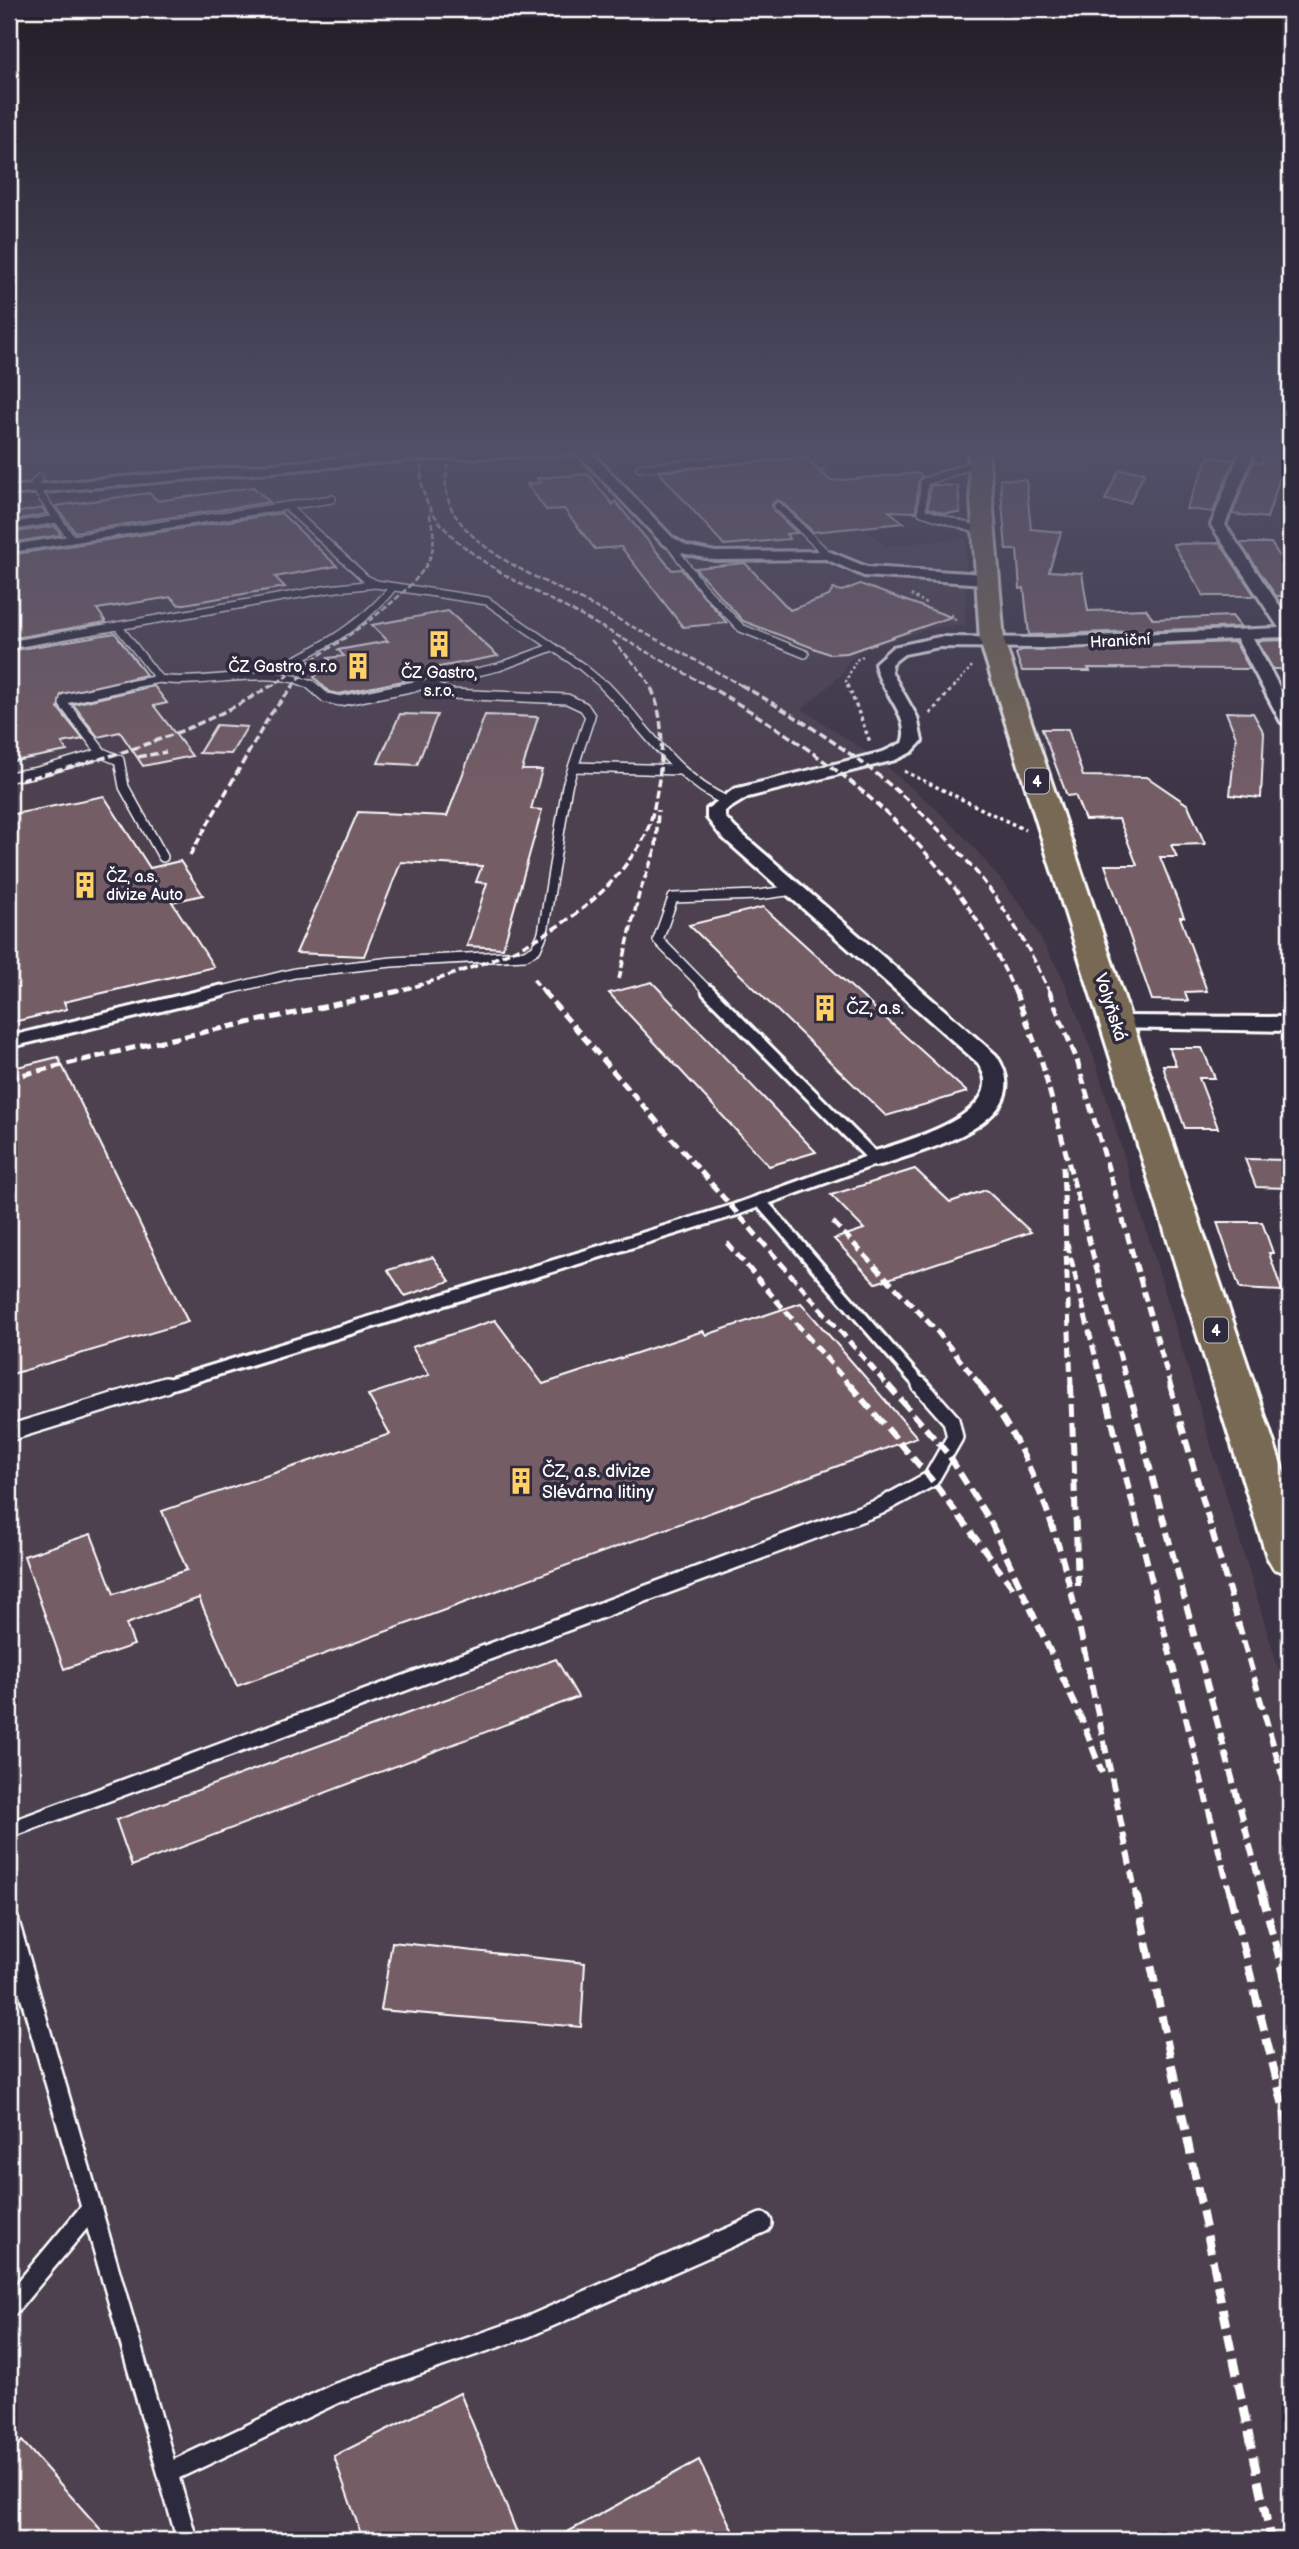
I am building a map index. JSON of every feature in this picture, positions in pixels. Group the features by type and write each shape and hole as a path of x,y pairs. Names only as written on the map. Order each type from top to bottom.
{"main road":[{"name":"Volyňská","path":"986,568 995,653 1290,1557"}],"street":[{"path":"857,568 864,571 986,579"},
{"path":"1247,568 1290,632"},
{"name":"Hraniční","path":"995,653 1044,643 1290,632"},
{"path":"1242,634 1290,722"},
{"path":"875,1159 971,1120 986,1109 994,1098 996,1074 988,1060 720,823 716,818 716,810 741,793 877,759 907,747 913,740 914,730 884,673 883,663 899,650 921,644 995,653"},
{"path":"1116,1023 1290,1024"}],"lane":[{"path":"354,568 376,584"},
{"path":"688,568 741,628 806,654"},
{"path":"9,645 329,589 376,584 488,601 550,648 600,681 680,770 711,796 726,801"},
{"path":"266,674 302,658 333,639 386,598 393,587"},
{"path":"118,626 159,679"},
{"path":"163,857 124,787 118,760 102,752 64,704 65,699 159,679 179,682 266,674 298,679 310,684 326,698 340,701 499,667 550,648"},
{"path":"9,1042 295,973 392,962 525,955 536,949 543,933 567,786 590,716 584,706 567,699 451,694 424,684"},
{"path":"9,777 38,772 102,752"},
{"path":"574,767 680,770"},
{"path":"9,1433 760,1201 875,1159 658,940 673,898 758,895 794,890"},
{"path":"9,1830 879,1507 931,1479 955,1437 951,1420 760,1201"},
{"path":"9,1922 187,2540"},
{"path":"9,2307 91,2209"},
{"path":"168,2473 337,2393 525,2328 762,2223"}],"path":[{"path":"911,724 924,721 973,665 995,653"},
{"path":"877,759 952,793 1035,836 1056,840"}],"shaded area":[{"name":"ČZ, a.s.","path":"9,568 966,568 965,625 928,629 862,650 848,661 841,675 802,709 877,759 932,805 972,845 1023,907 1063,978 1095,1060 1290,1707 1290,2540 9,2540"}],"building":[{"path":"9,568 326,568 275,577 285,587 179,605 171,597 97,609 106,622 9,639"},
{"path":"637,568 681,569 727,623 683,627"},
{"path":"695,568 750,568 790,610 829,596 833,589 842,591 860,584 951,617 847,653 829,654 743,621"},
{"path":"1018,568 1050,568 1049,571 1082,573 1088,611 1146,609 1153,619 1232,616 1241,627 1029,635 1024,588 1020,589"},
{"path":"1187,568 1236,568 1255,596 1204,596"},
{"path":"1257,568 1287,568 1290,572 1290,596 1276,596"},
{"path":"448,611 498,656 402,674 408,680 339,694 329,692 314,677 327,667 324,664 332,662 328,658 344,656 338,650 388,641 372,625"},
{"path":"115,633 146,675 61,694 58,708 83,739 62,743 67,751 9,762 9,651"},
{"path":"1290,640 1290,669 1273,669 1257,641"},
{"path":"1235,642 1250,669 1088,668 1090,671 1022,671 1016,654 1022,650"},
{"path":"154,686 167,703 154,706 192,756 143,766 120,732 98,737 73,704"},
{"path":"1226,712 1253,713 1264,733 1261,798 1230,795 1236,737"},
{"path":"400,714 437,715 417,765 378,763"},
{"path":"485,715 538,717 522,770 542,770 531,809 542,810 503,948 467,946 487,883 476,882 482,866 401,862 364,956 296,953 358,812 447,816"},
{"path":"216,725 247,727 231,754 199,753"},
{"path":"1042,729 1068,729 1083,776 1147,777 1188,805 1205,844 1171,845 1177,857 1160,857 1184,917 1180,917 1207,991 1185,992 1188,1001 1152,1000 1105,865 1137,865 1119,819 1085,820 1075,795 1067,796"},
{"name":"ČZ, a.s. divize Auto","path":"104,796 150,868 180,861 203,895 172,902 214,967 64,1002 67,1009 9,1023 9,815"},
{"name":"ČZ, a.s.","path":"763,907 967,1092 886,1116 689,925"},
{"path":"652,982 816,1152 769,1166 609,993"},
{"path":"1169,1048 1202,1048 1215,1078 1199,1078 1218,1128 1185,1128 1163,1065 1176,1065"},
{"path":"58,1057 188,1322 9,1375 9,1069"},
{"path":"1245,1159 1290,1160 1290,1188 1256,1187"},
{"path":"915,1169 950,1202 986,1190 1031,1232 876,1283 834,1239 864,1229 831,1195"},
{"path":"1217,1222 1262,1222 1282,1291 1240,1289"},
{"path":"433,1257 450,1281 405,1296 388,1270"},
{"name":"ČZ, a.s. divize Slévárna litiny","path":"801,1303 917,1437 237,1686 199,1598 126,1624 134,1645 64,1669 24,1556 91,1534 114,1594 187,1570 162,1511 390,1434 368,1395 429,1375 412,1347 495,1320 543,1384 703,1331 706,1335"},
{"path":"556,1659 578,1697 132,1866 116,1820"},
{"path":"392,1942 585,1963 581,2027 381,2010"},
{"path":"460,2393 520,2540 363,2540 334,2456"},
{"path":"22,2441 110,2540 15,2540 9,2533 9,2455"},
{"path":"699,2460 737,2540 553,2540"}],"railway":[{"path":"270,687 381,611 402,593 424,568"},
{"path":"494,568 709,687"},
{"path":"519,568 744,687"},
{"path":"613,641 641,671 650,686"},
{"path":"292,687 304,672"},
{"path":"21,780 151,743 212,717 272,685"},
{"path":"190,855 270,715 294,685"},
{"path":"706,685 801,744 887,813 925,852 960,895 990,942 1015,993"},
{"path":"741,685 837,745 881,777 922,813 994,895 1024,941 1049,991"},
{"path":"393,993 457,973 519,948 576,914 624,867 648,829 659,779 661,731 658,708 650,686"},
{"path":"138,757 166,752"},
{"path":"619,979 639,894 656,848 658,810"},
{"path":"533,979 545,993"},
{"path":"9,1078 162,1041 399,991"},
{"path":"543,991 889,1387"},
{"path":"1015,991 1041,1059 1128,1387"},
{"path":"1049,991 1077,1060 1171,1387"},
{"path":"1063,1166 1071,1387"},
{"path":"833,1222 936,1330 982,1387"},
{"path":"727,1243 851,1387"},
{"path":"1067,1243 1103,1387"},
{"path":"850,1385 931,1479 1016,1592"},
{"path":"888,1385 948,1454 991,1523 1082,1720 1102,1773"},
{"path":"980,1385 1004,1420 1024,1457 1040,1494 1066,1571 1136,1895"},
{"path":"1071,1385 1078,1586"},
{"path":"1103,1385 1230,1895"},
{"path":"1128,1385 1263,1895"},
{"path":"1170,1385 1290,1803"},
{"path":"1136,1893 1271,2540"},
{"path":"1230,1893 1290,2134"},
{"path":"1262,1893 1290,1997"}],"place":[{"name":"ČZ Gastro, s.r.o.","path":"439,644"},
{"name":"ČZ Gastro, s.r.o","path":"358,666"},
{"name":"ČZ, a.s. divize Auto","path":"85,885"},
{"name":"ČZ, a.s.","path":"825,1008"},
{"name":"ČZ, a.s. divize Slévárna litiny","path":"521,1481"}]}
